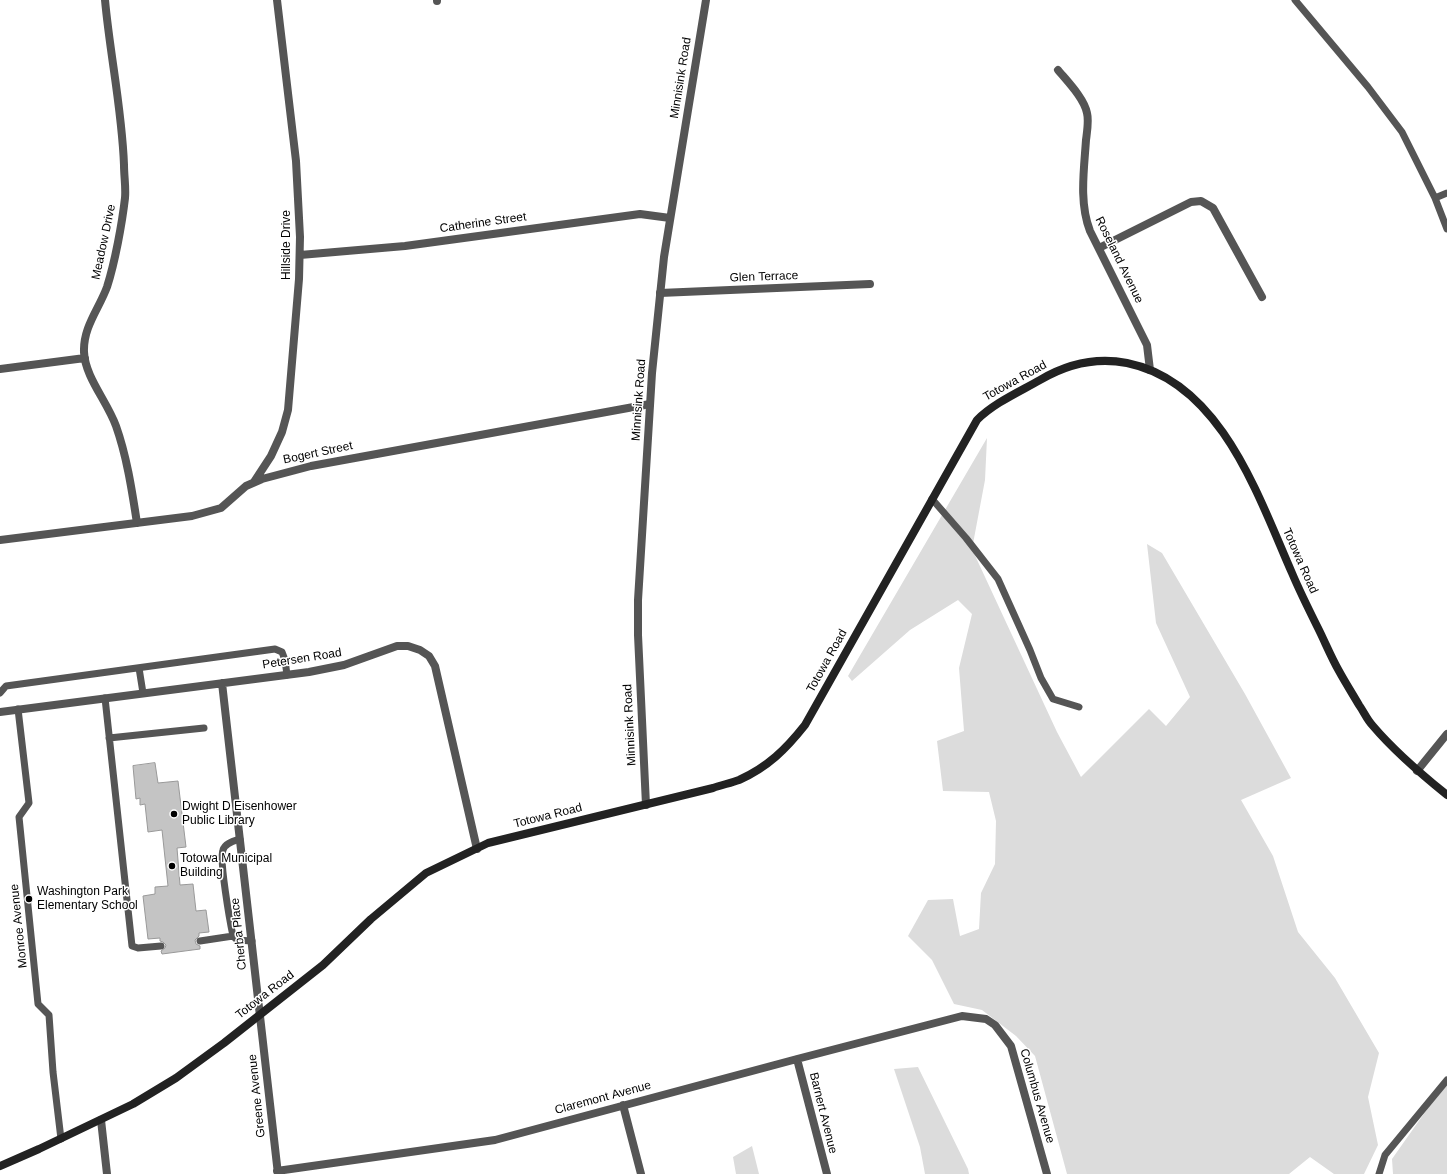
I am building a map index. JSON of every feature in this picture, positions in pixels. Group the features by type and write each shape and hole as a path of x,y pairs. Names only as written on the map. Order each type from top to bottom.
{"main road":[{"name":"Totowa Road","path":"0,1166 61,1139 133,1104 176,1078 260,1015 323,965 371,919 426,873 488,843 713,788 739,780 760,768 787,747 805,725 977,420 986,411 1053,373 1076,364 1096,360 1117,361 1150,370 1179,385 1196,400 1216,423 1232,446 1256,489 1293,575 1338,670 1372,725 1417,771 1447,795"}],"street":[{"name":"Meadow Drive","path":"105,0 123,138 125,197 115,254 106,287 92,316 86,335 85,358 86,368 107,405 116,426 130,480 137,523"},
{"name":"Hillside Drive","path":"254,483 271,456 282,432 288,410 299,279 299,199 277,0"},
{"name":"Minnisink Road","path":"646,804 638,650 638,607 650,404 660,293 670,218 706,0"},
{"name":"Roseland Avenue","path":"1058,70 1080,98 1087,113 1084,168 1085,220 1148,345 1150,370"},
{"path":"1099,248 1191,202 1202,202 1213,208 1262,297"},
{"name":"Catherine Street","path":"300,255 405,246 640,214 670,218"},
{"name":"Glen Terrace","path":"660,293 870,284"},
{"path":"0,369 85,358"},
{"name":"Bogert Street","path":"0,540 208,513 221,508 246,486 262,479 318,464 650,404"},
{"name":"Petersen Road","path":"0,709 18,709 287,675 344,666 397,646 408,646 420,650 429,656 435,666 477,848"},
{"name":"Cherba Place","path":"222,683 260,1015"},
{"path":"1417,771 1447,734"},
{"name":"Greene Avenue","path":"260,1015 278,1172"},
{"name":"Columbus Avenue","path":"930,1024 962,1016 975,1017 986,1019 995,1025 1002,1033 1011,1046 1047,1174"},
{"name":"Claremont Avenue","path":"278,1172 495,1140 930,1024"},
{"name":"Barnert Avenue","path":"797,1059 827,1174"},
{"path":"623,1105 641,1174"},
{"path":"101,1120 107,1174"}],"lane":[{"path":"1295,0 1368,88 1402,132 1435,198 1447,229"},
{"path":"1435,198 1447,192"},
{"path":"932,499 966,538 998,579 1041,678 1053,699 1079,707"},
{"path":"0,693 6,686 275,649 282,652 287,675"},
{"path":"139,668 143,694"},
{"path":"105,698 132,946 138,948 161,946"},
{"name":"Monroe Avenue","path":"18,709 29,803 19,816 38,1004 49,1016 53,1072 61,1139"},
{"path":"109,738 204,728"},
{"path":"240,839 227,844 222,852 224,873 233,936 237,940 252,941"},
{"path":"200,941 233,936"},
{"path":"1379,1174 1385,1155 1447,1080"}],"shaded area":[{"path":"987,438 985,480 972,549 1057,732 1081,777 1149,709 1166,726 1190,697 1156,623 1147,544 1162,553 1245,694 1291,778 1241,800 1273,856 1298,932 1335,978 1379,1053 1368,1097 1378,1145 1364,1174 1334,1174 1310,1157 1289,1174 1067,1174 1035,1056 1016,1036 982,1010 954,1004 932,960 908,936 928,900 953,899 960,936 979,929 981,893 995,864 996,821 989,792 943,791 937,741 964,731 959,668 972,614 958,600 910,630 852,681 848,676"},
{"path":"918,1067 968,1169 969,1174 925,1174 920,1147 894,1069"},
{"path":"1447,1081 1447,1174 1393,1174 1392,1159"},
{"path":"752,1146 759,1174 736,1174 733,1157"}],"building":[{"name":"Totowa Municipal Building","path":"155,763 158,783 178,781 186,847 177,848 180,885 193,884 196,911 206,910 209,932 199,933 199,936 195,940 196,944 200,946 200,949 162,954 161,951 166,945 160,941 160,938 148,939 143,896 155,894 155,887 168,886 162,830 148,832 145,804 140,805 140,798 136,799 133,766"}],"place":[{"name":"Dwight D Eisenhower Public Library","path":"174,814"},
{"name":"Totowa Municipal Building","path":"172,866"},
{"name":"Washington Park Elementary School","path":"29,899"}]}
